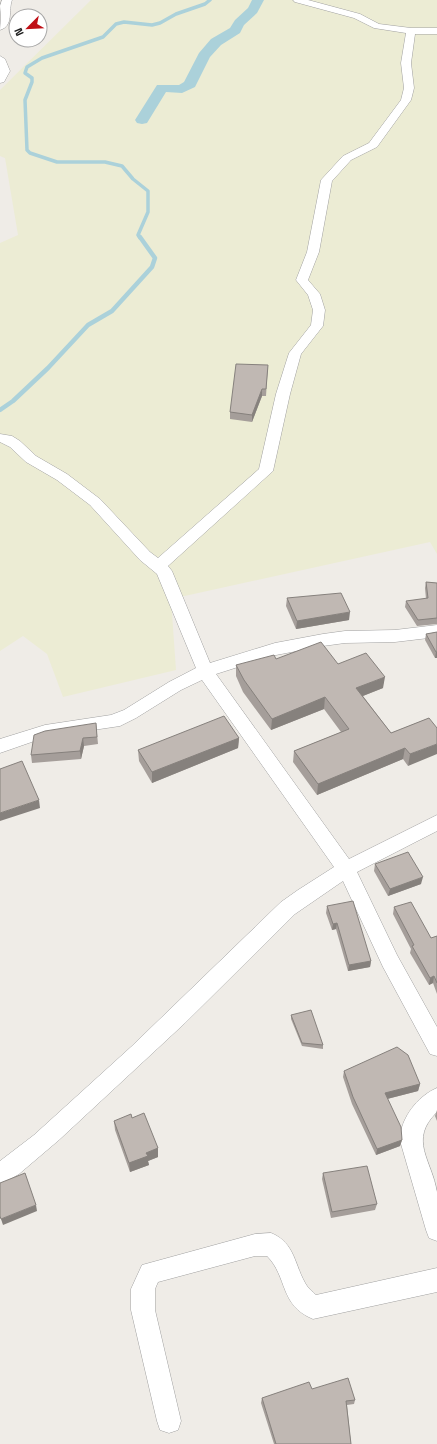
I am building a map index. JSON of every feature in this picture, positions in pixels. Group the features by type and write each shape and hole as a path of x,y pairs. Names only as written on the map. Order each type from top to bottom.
{"street":[{"path":"0,27 6,17 2,11 7,0"},
{"path":"298,0 357,16 377,26 411,31 437,31"},
{"path":"159,566 266,471 283,394 295,353 317,326 319,310 314,294 302,280 313,252 327,180 347,158 373,145 406,100 409,88 406,62 411,31"},
{"path":"0,59 3,70 0,80"},
{"path":"0,438 7,439 15,444 31,459 62,477 95,502 145,556 159,566 167,575 205,671 347,870 390,961 426,1024 437,1047"},
{"path":"0,746 45,730 114,721 130,714 175,686 205,671 275,649 345,637 395,636 437,630"},
{"path":"0,1174 15,1165 34,1149 123,1069 236,960 260,934 308,892 437,822"},
{"path":"437,1098 420,1114 412,1131 412,1144 437,1230"},
{"path":"169,1421 143,1310 143,1289 150,1273 255,1245 271,1244 281,1254 299,1295 312,1307 437,1280"}],"green space":[{"path":"91,0 437,0 437,554 430,542 171,599 176,670 63,697 47,654 23,636 0,651 0,243 18,235 5,158 0,156 0,90 42,48 48,48 48,43"}],"building":[{"path":"236,364 268,365 266,389 262,389 252,415 230,412"},
{"path":"426,582 437,583 437,618 418,620 406,601 428,598"},
{"path":"341,593 350,612 297,621 287,598"},
{"path":"437,632 437,652 436,652 426,634"},
{"path":"321,642 338,664 366,653 385,677 356,688 391,733 429,718 437,728 437,744 410,754 405,748 318,784 294,751 349,729 325,697 272,719 244,680 236,665 274,655 276,659"},
{"path":"224,716 239,738 152,772 138,750"},
{"path":"96,723 97,737 83,738 80,751 31,755 34,735 45,731"},
{"path":"22,761 39,800 0,813 0,769"},
{"path":"408,852 423,877 390,889 375,864"},
{"path":"353,901 371,961 349,965 337,923 333,924 327,906"},
{"path":"411,902 431,938 437,936 437,983 434,976 430,978 412,946 414,945 394,907"},
{"path":"311,1010 323,1045 302,1043 291,1015"},
{"path":"397,1047 408,1055 420,1084 385,1093 401,1127 402,1140 377,1149 353,1097 344,1071"},
{"path":"144,1113 158,1148 146,1153 148,1156 129,1163 114,1121 131,1114 132,1118"},
{"path":"367,1166 377,1204 332,1212 323,1173"},
{"path":"25,1173 36,1205 1,1219 0,1183"},
{"path":"348,1378 355,1400 346,1401 351,1444 276,1444 262,1398 309,1382 312,1389"}],"waterway":[{"path":"140,238 138,235 148,212 148,191 133,179 122,166 105,162 57,162 30,153 27,150 25,100 32,82 32,78 25,73 27,67 42,58 103,37 116,24 124,22 152,25 160,23 176,14 205,4 210,0"},
{"path":"142,120 162,88 182,89 190,84 204,56 216,42 235,30 239,23 253,10 258,0"},
{"path":"0,410 13,401 48,368 88,325 112,311 152,267 155,258 140,237"}]}
